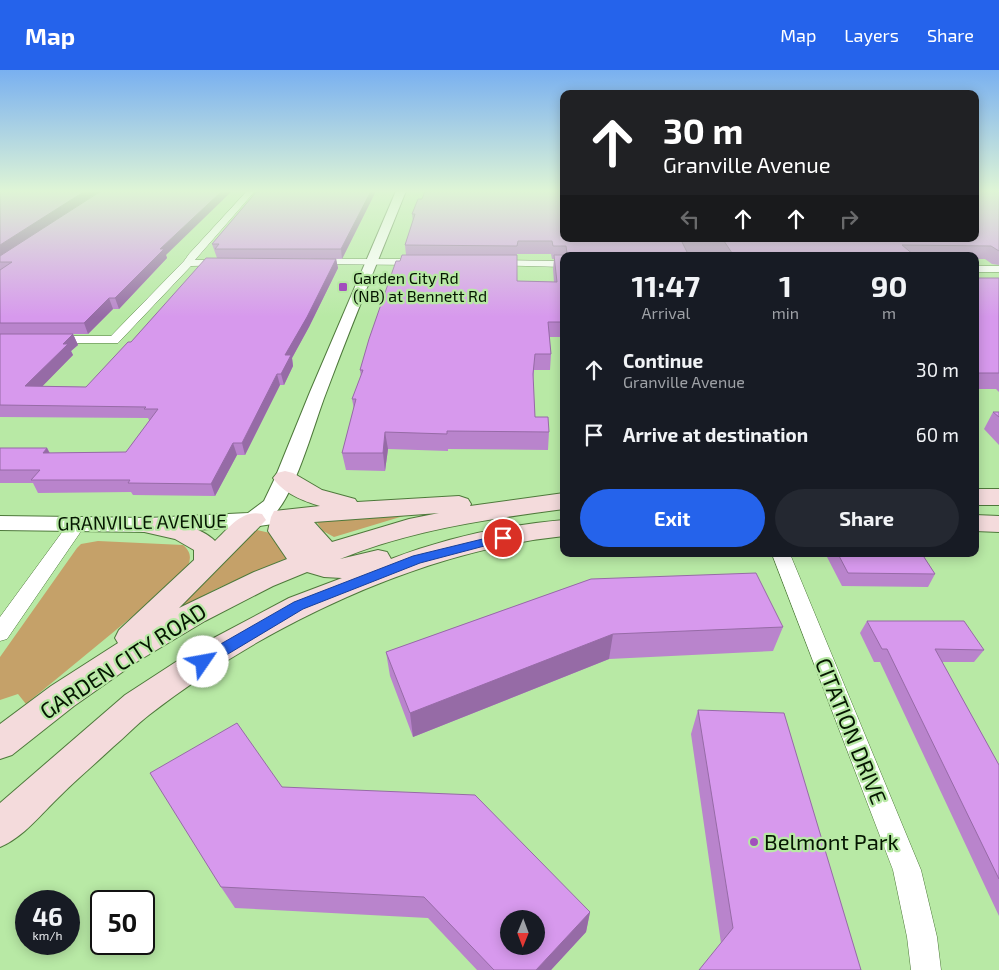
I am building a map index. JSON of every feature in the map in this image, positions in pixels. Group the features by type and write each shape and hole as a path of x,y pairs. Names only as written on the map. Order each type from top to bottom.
{"main road":[{"path":"285,478 299,490 324,500 371,509"},
{"path":"979,497 999,497"},
{"path":"76,686 207,565 269,514 456,504 506,506 560,501"},
{"path":"298,606 317,560 401,530 506,506"},
{"path":"269,514 281,531 317,560 339,569 356,566 465,533 498,527 533,531"},
{"path":"979,523 999,524"},
{"path":"149,525 196,537 204,543 209,551 207,565"},
{"path":"0,828 51,780 137,706 219,650 298,606 417,559 472,544 533,531 560,528"},
{"name":"GARDEN CITY ROAD","path":"0,744 76,686 152,637 208,604 317,560"}],"street":[{"path":"38,340 114,340 188,263 213,233"},
{"path":"269,514 351,310 384,233"},
{"path":"307,262 433,262"},
{"path":"188,263 238,263"},
{"path":"480,263 560,264"},
{"path":"979,269 999,269"},
{"name":"GRANVILLE AVENUE","path":"0,523 149,525 269,514"},
{"path":"0,633 77,524"},
{"name":"CITATION DRIVE","path":"782,557 907,870 922,937 926,970"}],"shaded area":[{"path":"410,514 334,537 323,531 316,521"},
{"path":"257,530 270,533 289,557 216,589 175,611 251,531"},
{"path":"98,541 183,545 189,552 190,559 184,574 26,704 18,694 0,700 0,657 77,548 81,544"}],"building":[{"path":"0,233 19,233 0,245"},
{"path":"36,233 177,233 160,249 164,249 115,298 109,298 84,323 0,323 0,270 12,262 0,262 0,256"},
{"path":"221,233 349,233 341,249 215,249 219,244 212,244"},
{"path":"409,233 560,233 560,242 682,242 687,252 567,252 566,246 553,246 552,241 518,241 517,246 405,245"},
{"path":"979,233 999,233 999,251 991,246 902,245 910,252 731,252 725,242 979,242"},
{"path":"402,255 517,255 517,281 557,282 554,255 560,255 560,322 548,322 551,354 535,354 533,374 535,417 548,417 549,432 447,431 447,434 385,432 383,453 342,453 356,399 352,399 363,370 360,370 369,339 396,261 400,261"},
{"path":"206,258 336,259 307,317 285,355 291,355 281,374 277,374 242,443 233,443 211,484 128,483 130,480 31,480 40,470 0,470 0,448 47,448 43,453 126,452 158,409 144,409 146,407 0,405 0,334 73,334 63,344 68,344 25,386 86,387 128,342 131,342"},
{"path":"979,278 999,278 999,373 979,373"},
{"path":"840,557 924,557 935,574 848,573"},
{"path":"756,573 783,627 613,634 410,713 386,652 591,579"},
{"path":"867,621 964,621 984,650 935,649 999,765 999,879 887,649 882,649"},
{"name":"Belmont Park","path":"698,710 784,713 861,970 699,970 733,928"},
{"path":"237,723 282,787 475,795 590,912 536,970 494,970 424,897 221,887 150,773"}],"place":[{"name":"Garden City Rd (NB) at Bennett Rd","path":"343,287"},
{"name":"Belmont Park","path":"754,842"}],"route":[{"path":"203,662 219,650 298,606 417,559 472,544 503,538"}]}
